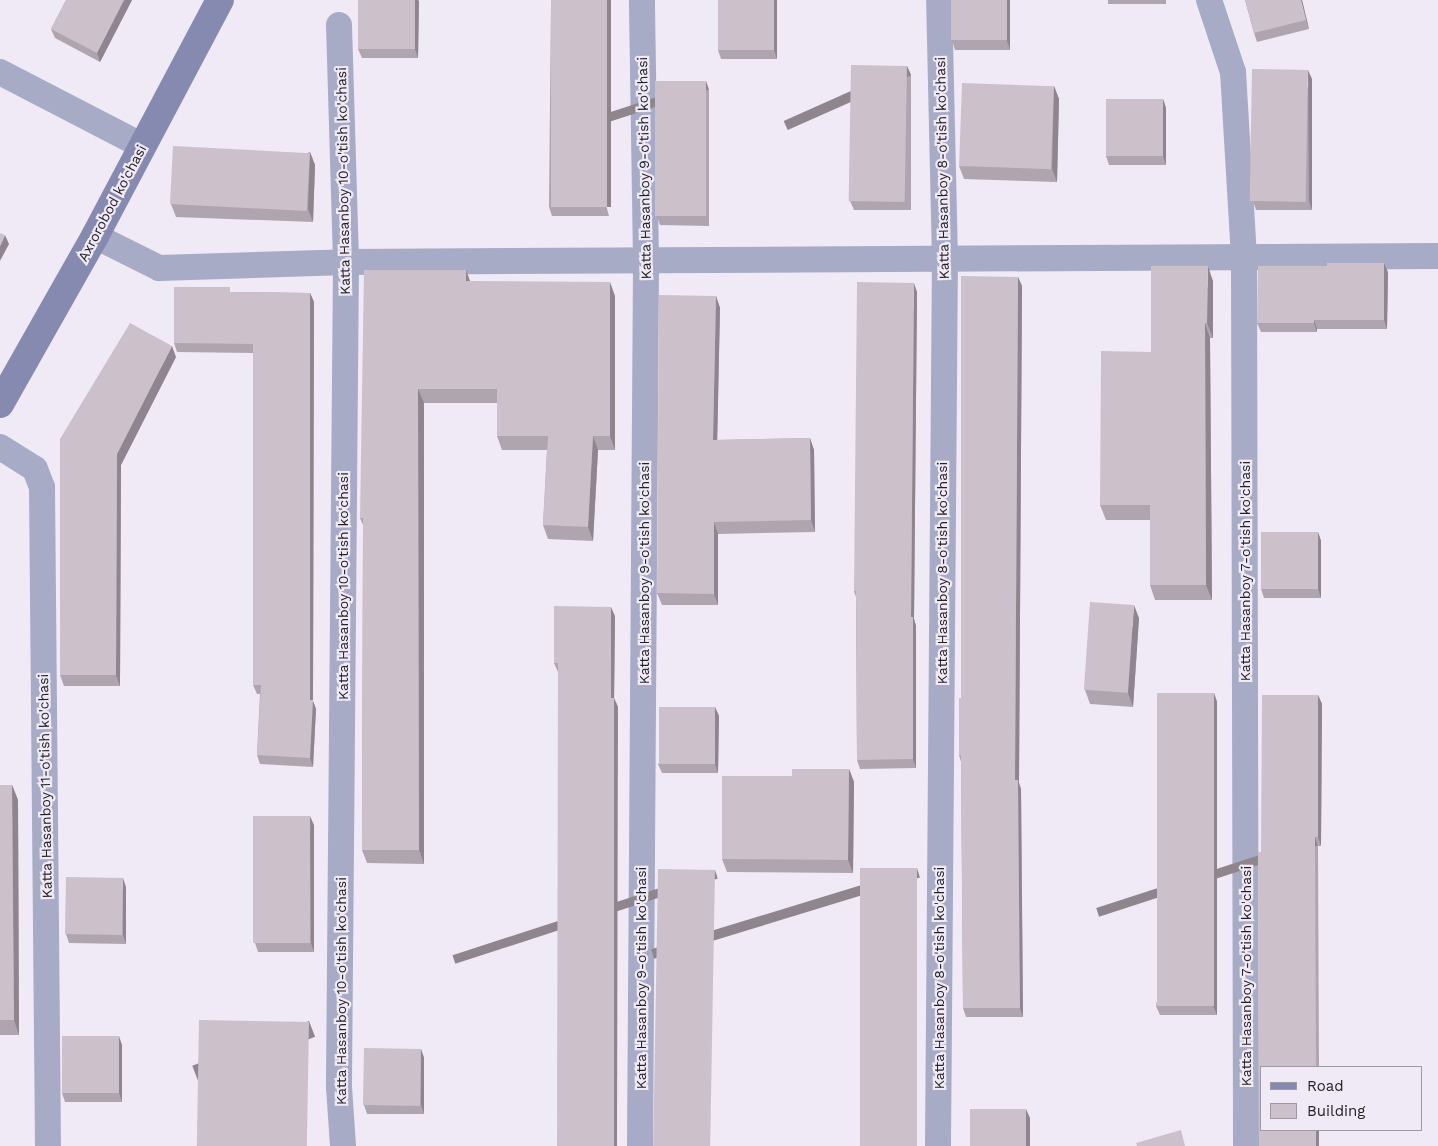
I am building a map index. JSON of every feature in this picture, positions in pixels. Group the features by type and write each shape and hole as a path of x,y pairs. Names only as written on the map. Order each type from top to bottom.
{"street":[{"name":"Axrorobod ko'chasi","path":"0,404 95,236 220,0"},
{"name":"Katta Hasanboy 9-o'tish ko'chasi","path":"640,1146 646,261 642,0"},
{"name":"Katta Hasanboy 8-o'tish ko'chasi","path":"938,1146 945,260 939,0"},
{"name":"Katta Hasanboy 7-o'tish ko'chasi","path":"1209,0 1233,72 1244,258 1246,1146"},
{"name":"Katta Hasanboy 10-o'tish ko'chasi","path":"339,25 346,262 339,1077 343,1146"},
{"path":"0,72 143,146"},
{"path":"95,236 159,268 346,262 1438,256"},
{"name":"Katta Hasanboy 11-o'tish ko'chasi","path":"0,447 35,469 42,487 48,1146"}],"building":[{"path":"66,0 124,0 97,53 51,29"},
{"path":"358,0 415,0 415,49 358,49"},
{"path":"551,0 607,0 607,207 551,207"},
{"path":"718,0 774,0 774,50 718,50"},
{"path":"951,0 1007,0 1007,40 951,40"},
{"path":"1245,0 1301,0 1306,20 1254,33"},
{"path":"851,65 907,66 905,202 849,201"},
{"path":"1252,69 1308,70 1306,202 1250,201"},
{"path":"655,81 706,81 706,216 655,216"},
{"path":"962,83 1054,86 1051,169 959,166"},
{"path":"1106,99 1163,99 1163,156 1106,156"},
{"path":"173,146 310,153 307,211 170,204"},
{"path":"0,233 5,235 0,246"},
{"path":"1327,263 1384,263 1384,320 1314,320 1314,323 1257,323 1258,266 1327,266"},
{"path":"1151,266 1208,266 1207,323 1205,323 1206,585 1150,585 1150,505 1100,505 1101,351 1151,352"},
{"path":"364,270 466,270 466,281 610,282 610,436 593,436 588,527 543,525 548,436 497,436 497,389 418,389 419,850 362,850 363,518 360,518"},
{"path":"961,276 1018,277 1015,780 1018,780 1020,1008 963,1008 961,755 959,755 959,698 961,698"},
{"path":"857,282 914,283 911,617 913,617 913,759 857,760 856,591 854,591"},
{"path":"174,287 230,287 230,292 310,293 310,700 313,700 310,758 257,755 261,685 253,685 253,344 174,343"},
{"path":"659,295 716,296 713,440 810,438 811,520 714,522 714,594 657,593"},
{"path":"130,323 172,346 117,454 116,675 60,675 60,439"},
{"path":"1261,532 1318,532 1318,589 1261,589"},
{"path":"1090,602 1134,605 1128,693 1084,690"},
{"path":"554,606 611,607 611,698 614,698 614,1146 557,1146 558,663 554,663"},
{"path":"1157,693 1214,693 1214,1006 1157,1006"},
{"path":"1262,695 1318,695 1318,837 1315,837 1316,1066 1260,1066 1260,1131 1316,1131 1316,1146 1259,1146 1258,852 1261,852"},
{"path":"659,707 715,707 715,764 659,764"},
{"path":"792,769 849,769 848,860 722,859 722,776 792,776"},
{"path":"0,785 12,785 14,1020 0,1020"},
{"path":"253,816 310,816 310,943 253,943"},
{"path":"860,868 917,868 917,1146 860,1146"},
{"path":"658,869 715,870 710,1146 653,1146"},
{"path":"66,877 123,878 122,935 65,934"},
{"path":"199,1020 309,1022 307,1146 197,1146"},
{"path":"62,1036 119,1036 119,1093 62,1093"},
{"path":"364,1048 421,1049 420,1106 363,1105"},
{"path":"970,1109 1026,1109 1026,1146 970,1146"},
{"path":"1181,1130 1185,1146 1137,1146 1136,1143"}]}
